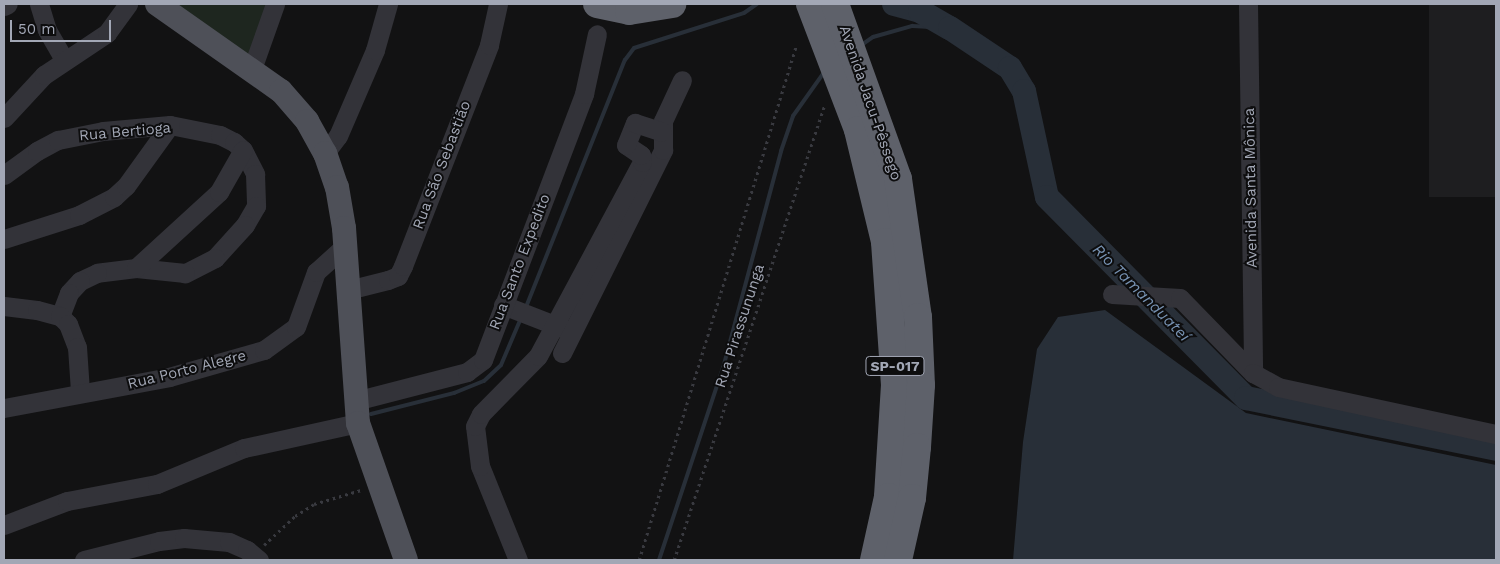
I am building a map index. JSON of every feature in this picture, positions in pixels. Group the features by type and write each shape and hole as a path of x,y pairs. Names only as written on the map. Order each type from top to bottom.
{"highway":[{"path":"598,4 628,11 672,4"},
{"name":"Avenida Jacu-Pêssego","path":"810,4 844,90 870,171 885,242 895,385 888,497 874,560"},
{"name":"Avenida Jacu-Pêssego","path":"835,4 898,179 918,317 921,384 912,498 898,560"}],"main road":[{"path":"161,5 252,69 296,107 325,153 337,187 345,246 356,412 406,560"}],"street":[{"path":"4,6 8,4"},
{"path":"39,4 47,30 64,60"},
{"path":"7,111 44,75 107,32 128,4"},
{"path":"252,69 275,4"},
{"path":"325,153 338,136 376,50 388,4"},
{"name":"Rua São Sebastião","path":"348,290 398,276 489,44 498,4"},
{"name":"Avenida Santa Mônica","path":"1248,4 1253,373"},
{"name":"Rua Santo Expedito","path":"4,525 67,501 157,484 244,448 356,412 474,368 483,360 517,310 584,94 597,34"},
{"path":"518,560 480,466 475,426 481,414 563,328 663,150 662,132 667,109 682,80"},
{"path":"562,354 563,328 642,162 641,155 626,145 635,123 662,132"},
{"path":"4,239 78,214 114,197 126,186 170,125"},
{"name":"Rua Bertioga","path":"4,176 37,151 58,140 102,131 170,125 220,135 243,150"},
{"path":"136,268 219,192 243,150"},
{"path":"60,316 69,293 80,281 116,268 185,273 201,267 215,258 245,225 256,206 258,193 255,174 243,150"},
{"name":"Rua Porto Alegre","path":"4,408 80,391 169,377 264,350 296,327 316,272 345,246"},
{"path":"1112,294 1168,295 1180,298 1253,373 1278,388 1496,434"},
{"path":"4,306 60,316 74,333 80,391"},
{"path":"517,310 563,328"},
{"path":"84,560 159,541 184,538 228,542 257,557"}],"path":[{"path":"639,560 796,46"},
{"name":"Rua Pirassununga","path":"674,560 827,98"},
{"path":"257,557 295,516 314,504 380,484"}],"shaded area":[{"path":"176,4 269,4 249,58"},
{"path":"1429,4 1496,4 1496,197 1429,197"},
{"path":"1105,310 1246,413 1496,465 1496,560 1013,560 1023,442 1037,349 1058,317"}],"waterway":[{"path":"526,307 625,60 634,48 744,13 757,4"},
{"name":"Rio Tamanduateí","path":"894,4 920,11 950,28 1010,68 1024,91 1047,197 1246,398 1496,449"},
{"path":"860,46 873,37 912,26 950,28"},
{"path":"659,560 723,368 781,151 793,116 825,71"},
{"path":"371,414 454,393 484,381 501,365 521,318"}]}
